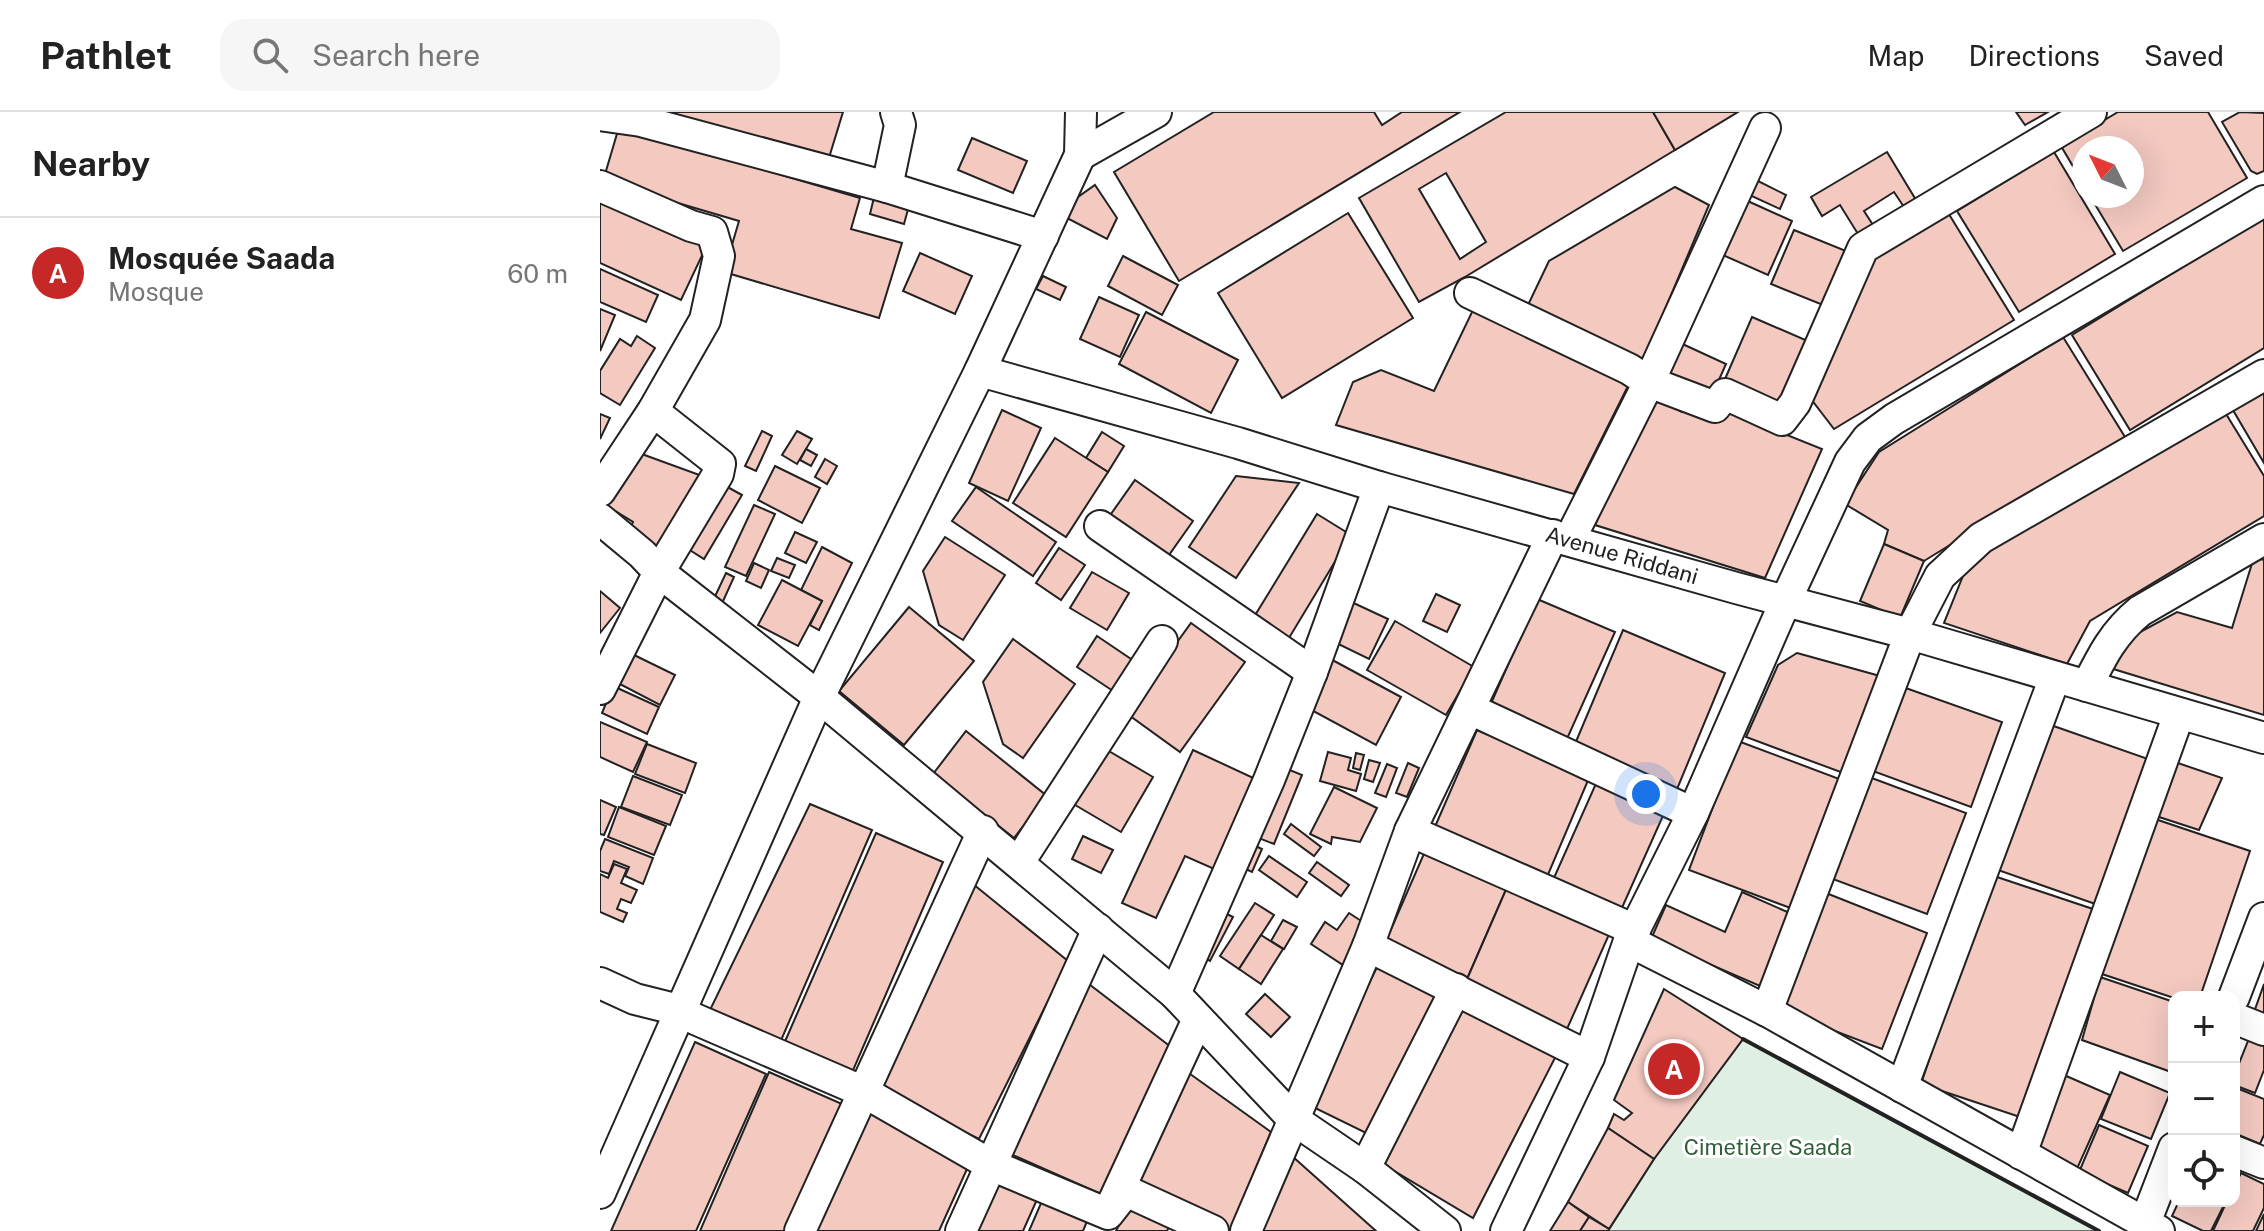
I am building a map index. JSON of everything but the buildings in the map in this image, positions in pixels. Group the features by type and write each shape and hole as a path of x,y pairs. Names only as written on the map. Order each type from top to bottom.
{"street":[{"path":"887,187 900,125 896,112"},
{"path":"600,1193 819,697 980,371 1080,155 1081,112"},
{"path":"1080,155 1156,112"},
{"path":"1470,293 1629,369 1649,382 1715,407 1725,394 1782,420 1799,394 1863,248 2091,112"},
{"path":"600,115 642,116 1043,236"},
{"path":"1246,1231 1368,946 1410,831 1561,537 1649,382 1765,128"},
{"path":"600,186 691,226 712,232 719,256 705,320 653,411 600,491"},
{"path":"1506,1231 1589,1057 1632,936 1693,813 1850,462 1868,438 1894,419 2264,201"},
{"name":"Avenue Riddani","path":"980,371 1238,443 1379,487 1910,634 2264,738"},
{"path":"1767,1011 1910,634 1940,576 1981,538 2264,375"},
{"path":"600,689 659,572 718,474 720,464 653,411"},
{"path":"1175,994 1269,780 1379,487"},
{"path":"600,519 659,572 983,831 1175,994 1293,1119 1365,1168 1445,1231"},
{"path":"1100,526 1312,672"},
{"path":"2087,686 2107,645 2123,625 2140,611 2264,539"},
{"path":"1019,862 1162,641"},
{"path":"1902,1087 2055,677"},
{"path":"1470,709 1693,813"},
{"path":"2021,1154 2179,714"},
{"path":"800,1231 983,831"},
{"path":"1410,831 1632,936 2152,1227 2168,1170"},
{"path":"2236,991 2264,918"},
{"path":"961,1231 1098,929"},
{"path":"1368,946 1589,1057"},
{"path":"600,983 635,999 679,1010 864,1092 991,1165 1104,1222"},
{"path":"1365,1168 1456,989"},
{"path":"1104,1222 1198,1019"},
{"path":"2240,1020 2264,1030"},
{"path":"2240,1153 2264,1163"},
{"path":"1104,1222 1126,1191 1213,1231"}],"green space":[{"name":"Cimetière Saada","path":"1743,1039 2099,1231 1608,1231 1654,1159"}],"wall":[{"path":"1743,1039 2099,1231"}],"place":[{"name":"Mosquée Saada","path":"1674,1069"}]}
